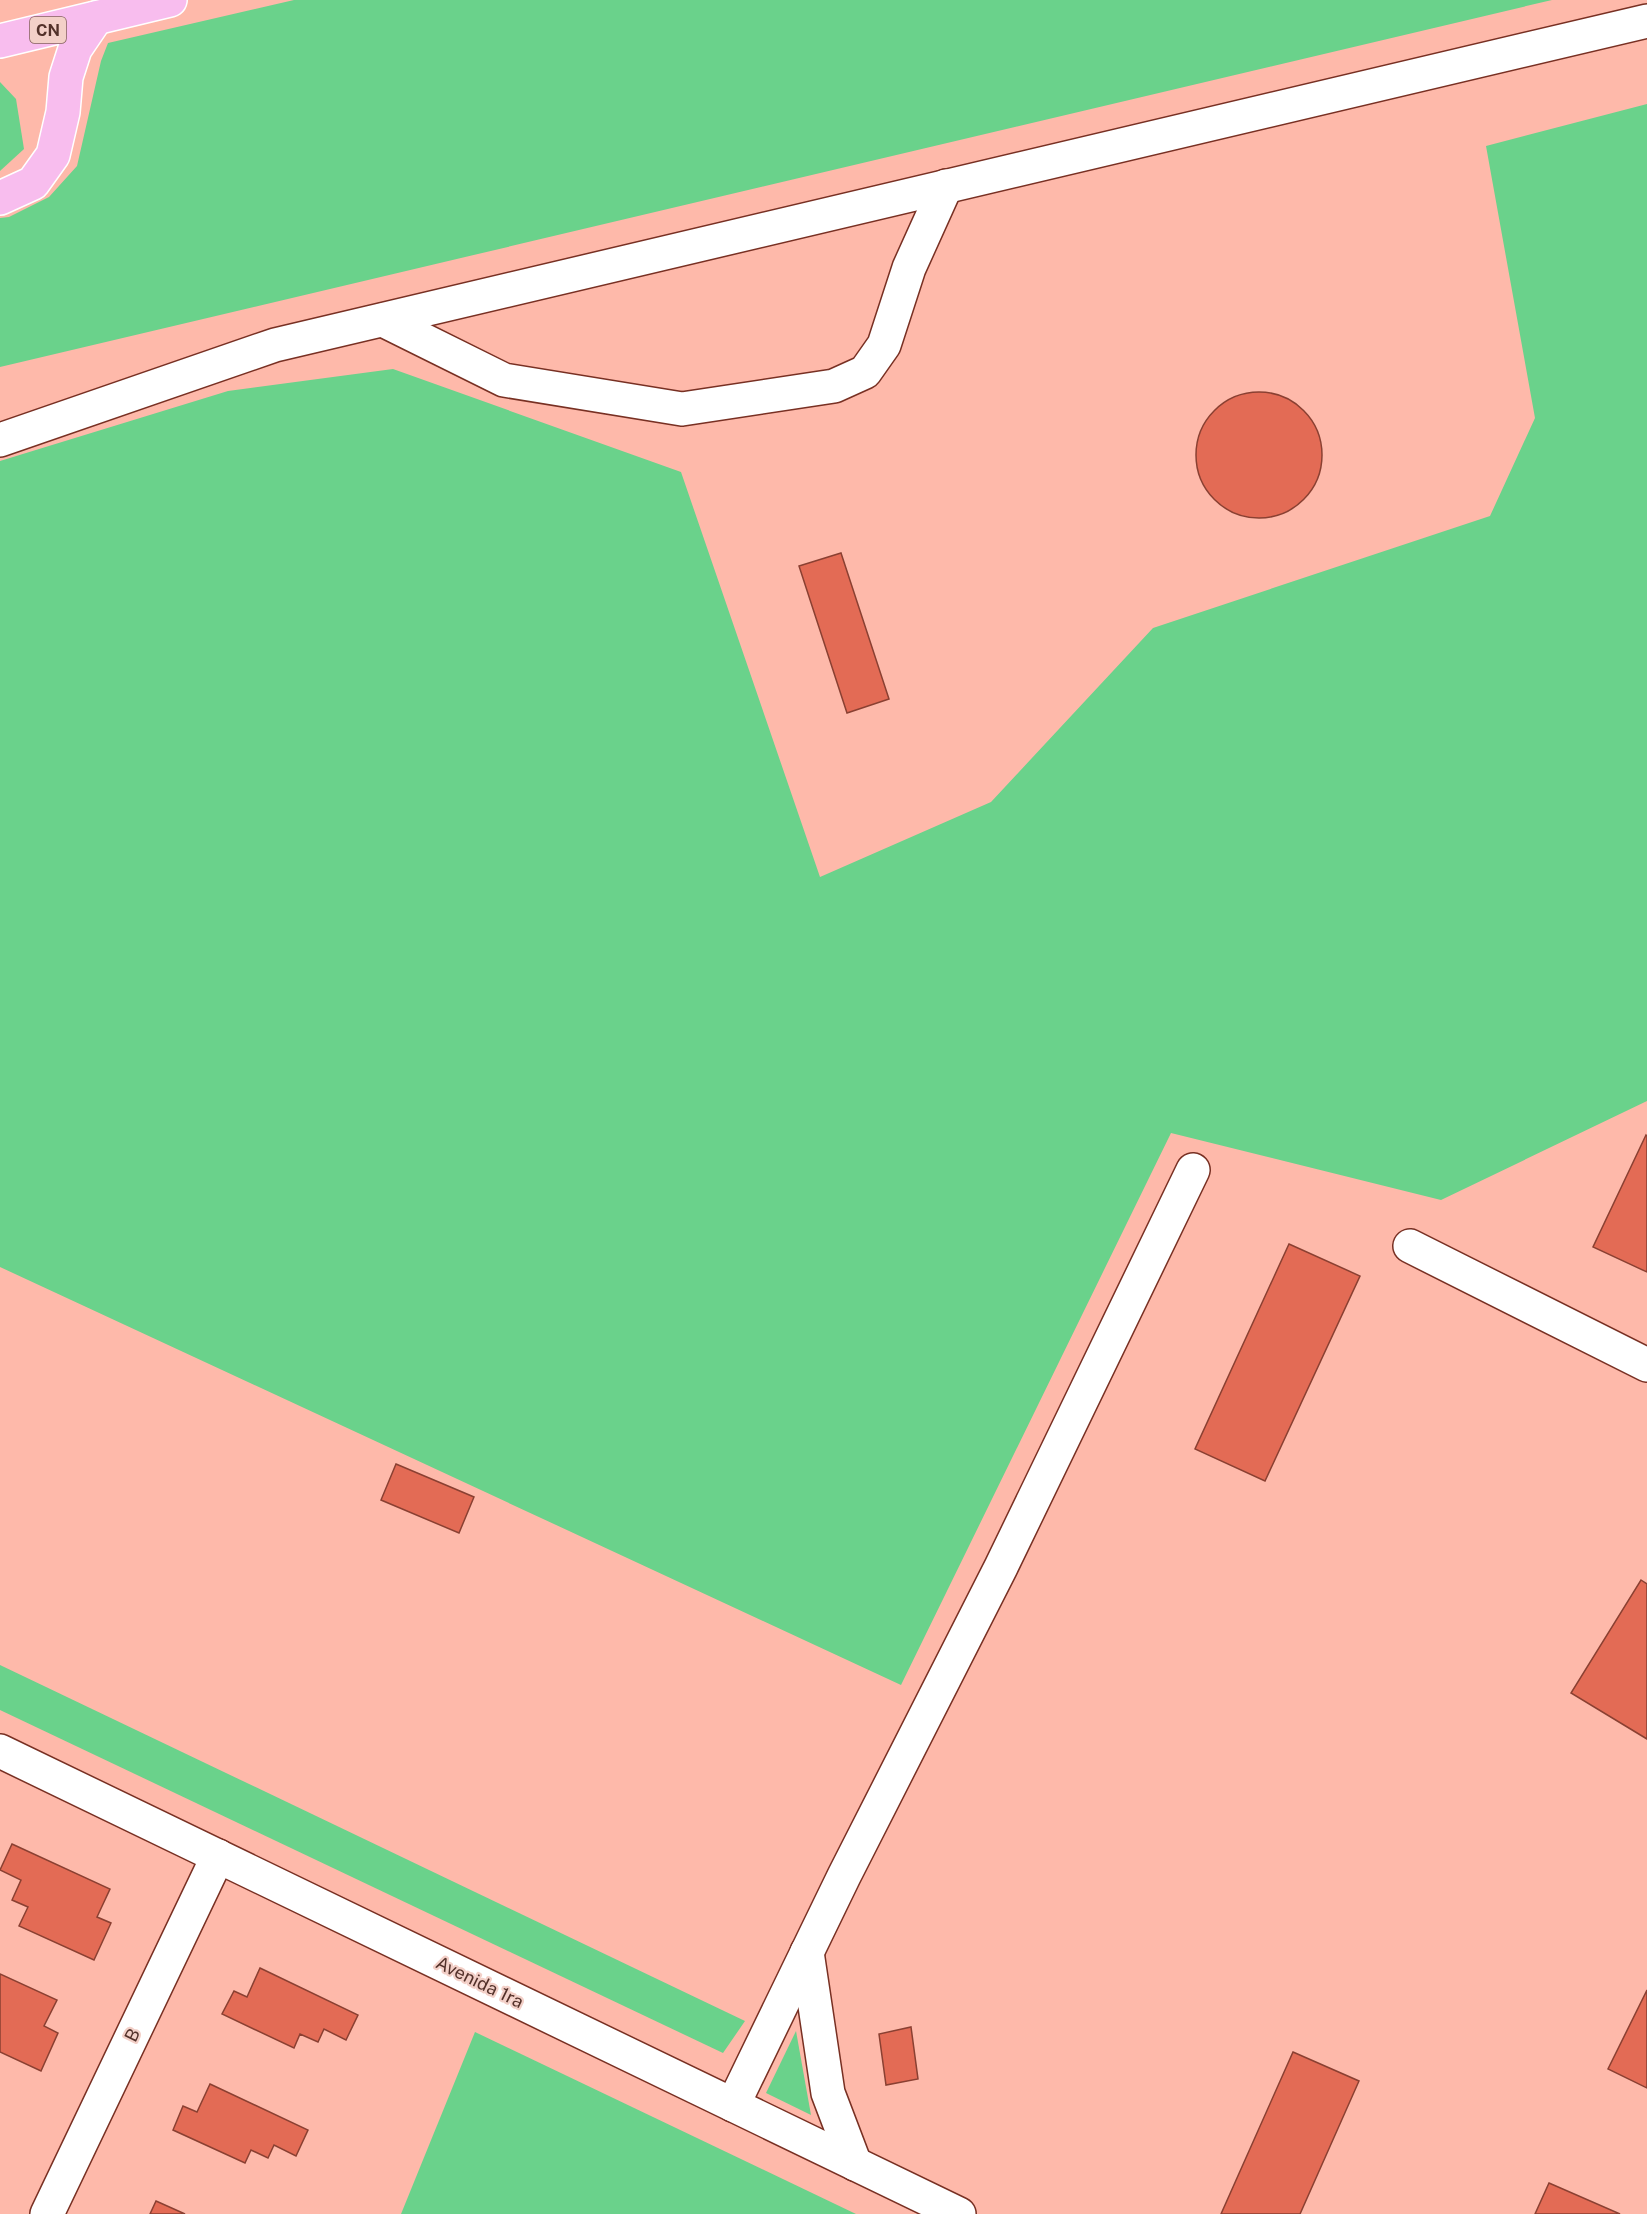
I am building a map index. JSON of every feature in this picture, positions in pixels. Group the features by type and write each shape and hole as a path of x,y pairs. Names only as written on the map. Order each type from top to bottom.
{"highway":[{"name":"CN","path":"0,41 170,0"},
{"path":"0,198 33,183 53,155 63,112 66,77 75,49 96,18"}],"street":[{"path":"0,440 275,345 1647,21"},
{"path":"383,320 504,380 682,409 834,386 864,372 884,345 909,268 946,186"},
{"path":"733,2105 844,1876 1001,1567 1193,1170"},
{"path":"1410,1246 1647,1365"},
{"name":"Avenida 1ra","path":"0,1751 959,2214"},
{"name":"B","path":"46,2214 218,1856"},
{"path":"807,1953 828,2093 855,2164"}],"green space":[{"path":"294,0 1552,0 0,367 0,218 9,217 49,197 77,166 101,61 108,43"},
{"path":"0,82 16,99 24,149 0,171"},
{"path":"1647,104 1647,1101 1441,1200 1171,1133 901,1685 0,1267 0,461 228,391 393,369 681,472 820,877 991,802 1153,628 1490,516 1535,418 1486,146"},
{"path":"0,1665 745,2021 723,2053 0,1710"},
{"path":"796,2031 811,2115 766,2093"},
{"path":"475,2032 856,2214 401,2214"}],"building":[{"path":"1259,392 1283,396 1304,410 1318,431 1322,455 1318,479 1304,500 1283,514 1259,518 1235,514 1214,500 1200,479 1196,455 1200,431 1214,410 1235,396"},
{"path":"841,553 889,699 847,713 799,566"},
{"path":"1647,1136 1647,1272 1593,1247"},
{"path":"1289,1244 1360,1276 1265,1481 1195,1449"},
{"path":"396,1464 474,1497 459,1533 381,1500"},
{"path":"1641,1580 1647,1584 1647,1739 1571,1693"},
{"path":"12,1844 110,1889 97,1917 111,1923 94,1960 19,1926 28,1907 12,1900 21,1880 0,1870"},
{"path":"260,1968 358,2015 346,2040 324,2029 318,2042 300,2034 294,2048 222,2014 234,1991 247,1997"},
{"path":"0,1974 57,2000 44,2026 58,2033 41,2071 0,2052"},
{"path":"1647,1990 1647,2088 1608,2069"},
{"path":"911,2027 918,2079 886,2085 879,2034"},
{"path":"1293,2052 1359,2081 1300,2214 1221,2214"},
{"path":"210,2084 308,2130 296,2156 274,2145 268,2158 251,2150 245,2163 173,2130 183,2106 197,2112"},
{"path":"1549,2183 1620,2214 1535,2214"},
{"path":"156,2201 185,2214 150,2214"}]}
